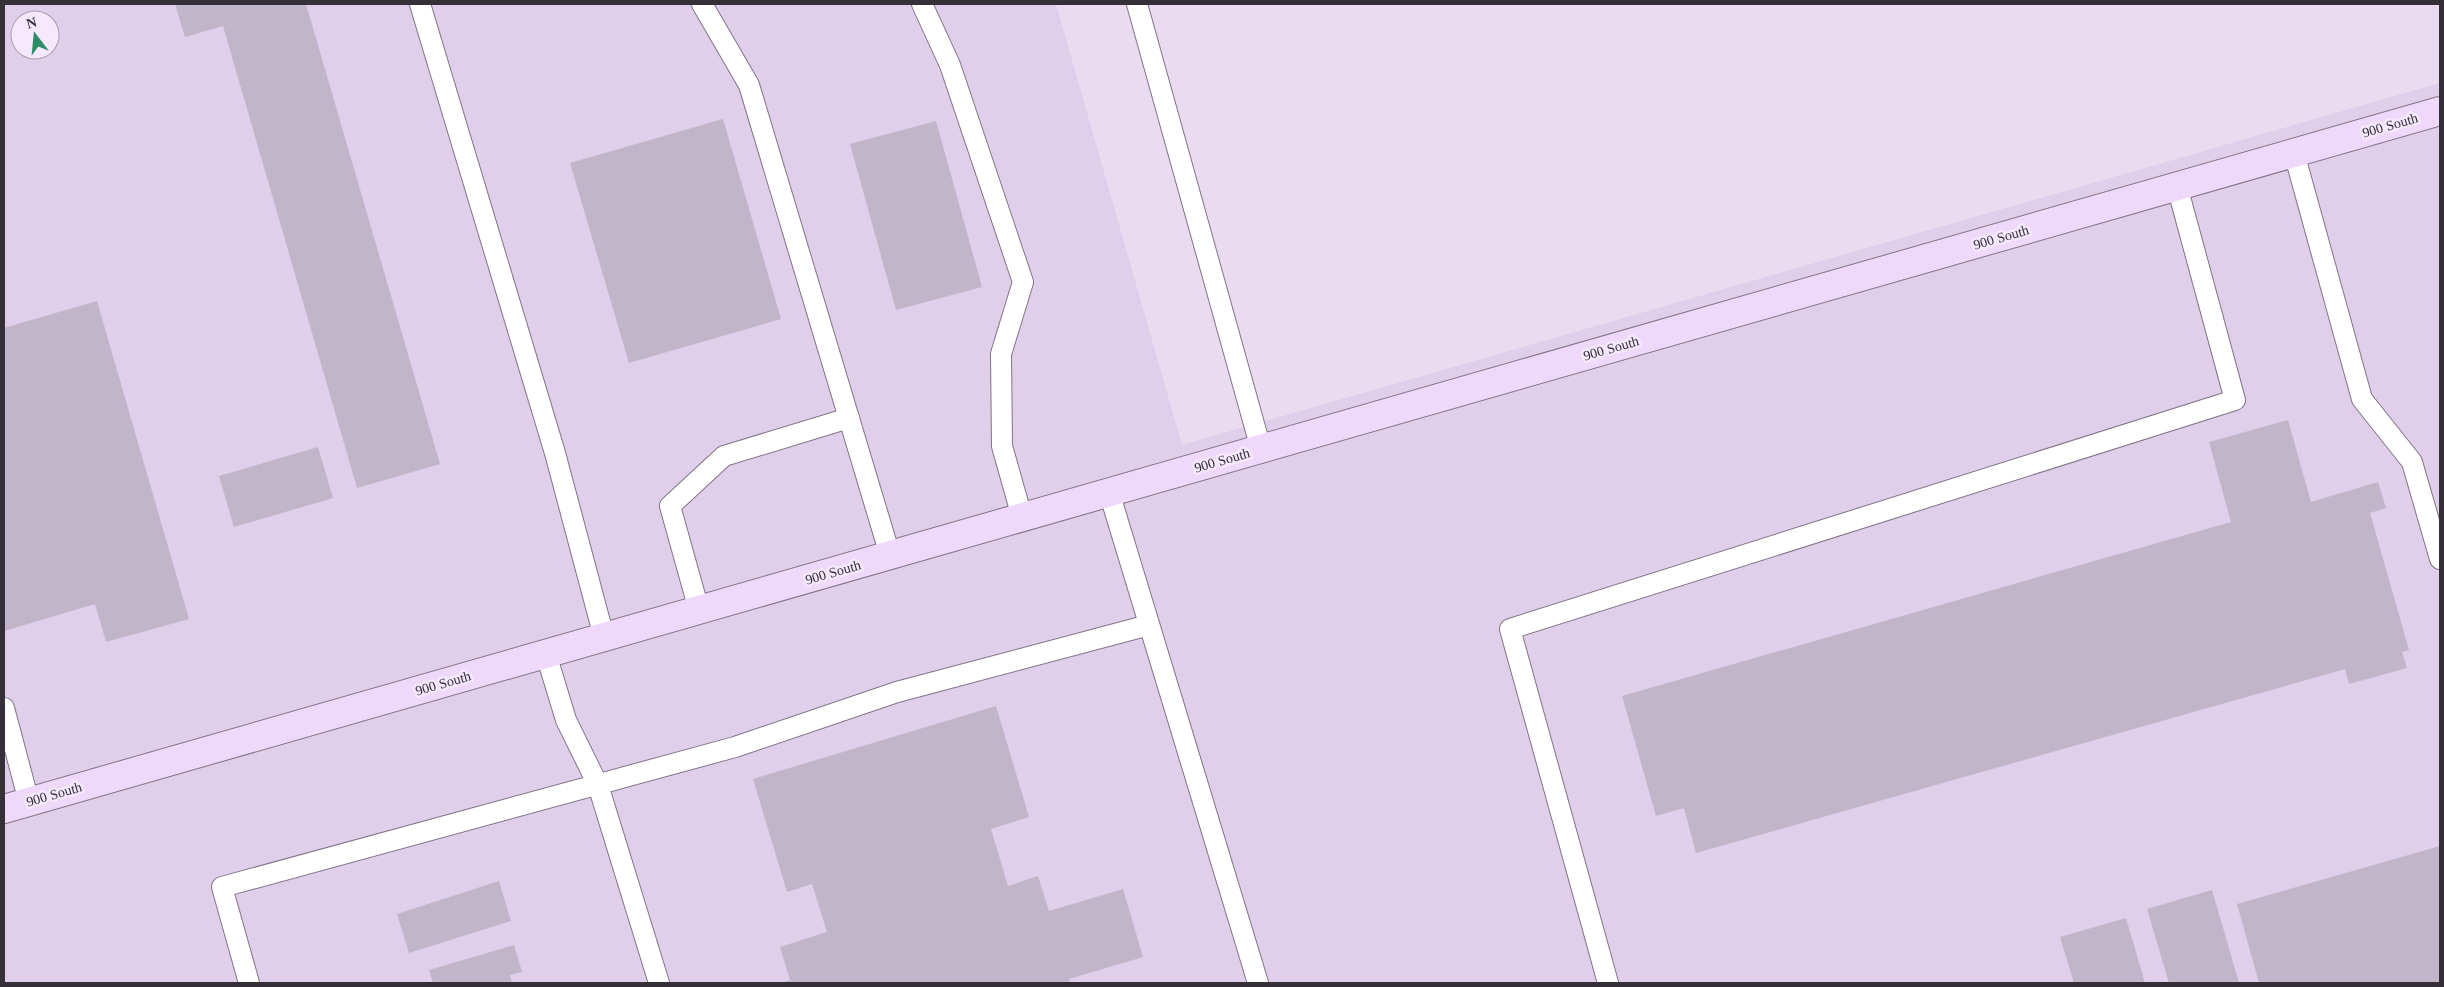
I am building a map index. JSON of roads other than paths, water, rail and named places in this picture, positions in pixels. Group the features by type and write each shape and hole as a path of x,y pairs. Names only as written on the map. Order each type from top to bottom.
{"street":[{"name":"900 South","path":"16,805 2440,111"}],"lane":[{"path":"420,4 556,453 604,637"},
{"path":"702,4 749,85 890,555"},
{"path":"922,4 950,64 1023,282 1001,354 1002,446 1022,517"},
{"path":"1136,4 1261,449"},
{"path":"2294,153 2362,399 2412,462 2440,559"},
{"path":"1608,983 1510,628 2235,400 2177,186"},
{"path":"698,610 670,506 724,456 849,418"},
{"path":"1109,492 1258,983"},
{"path":"249,983 222,886 735,747 897,692 1149,625"},
{"path":"546,654 566,720 598,785 659,983"},
{"path":"4,708 16,805"}]}
